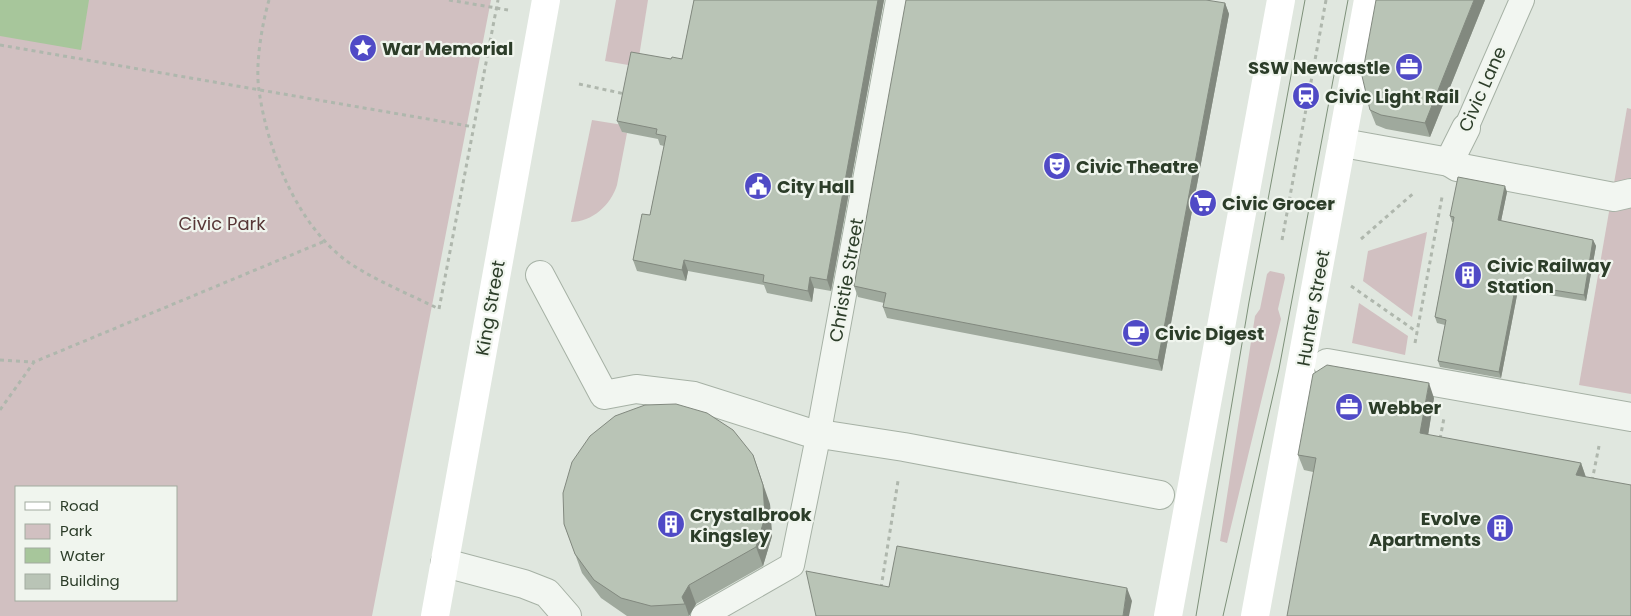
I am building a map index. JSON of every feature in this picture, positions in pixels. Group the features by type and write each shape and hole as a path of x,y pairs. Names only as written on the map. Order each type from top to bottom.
{"main road":[{"path":"1168,616 1281,0"},
{"name":"Hunter Street","path":"1255,616 1368,0"},
{"name":"King Street","path":"438,615 445,563 545,8"}],"street":[{"name":"Civic Lane","path":"1449,162 1466,128"},
{"path":"1343,143 1449,162 1457,167 1614,197 1631,193"},
{"path":"540,275 604,395 636,389 694,396 818,438 904,447 1160,495"},
{"path":"1327,363 1618,415"},
{"path":"445,563 524,584 547,593 567,616"}],"lane":[{"name":"Christie Street","path":"703,616 792,565 818,438 898,0"},
{"name":"Civic Lane","path":"1466,128 1522,0"}],"path":[{"path":"269,0 262,23 258,88 268,136 292,193 324,241 353,266 439,309 498,0"},
{"path":"450,0 496,8 545,8"},
{"path":"481,0 483,6"},
{"path":"1282,240 1326,0"},
{"path":"0,45 258,88 474,127"},
{"path":"579,84 629,95"},
{"path":"1355,245 1449,162"},
{"path":"1408,378 1449,162"},
{"path":"1275,238 1289,241"},
{"path":"0,360 34,362 324,241"},
{"path":"1350,285 1417,332"},
{"path":"0,410 34,362"},
{"path":"1439,443 1451,386"},
{"path":"1591,490 1618,415"},
{"path":"880,597 904,447"}],"green space":[{"name":"Civic Park","path":"0,0 491,0 372,616 0,616"},
{"path":"616,0 648,0 638,63 634,66 605,61"},
{"path":"1627,108 1631,109 1631,394 1579,385"},
{"path":"592,120 623,125 622,132 627,133 617,185 610,199 600,211 586,219 571,222"},
{"path":"1427,232 1412,317 1363,281 1368,251"},
{"path":"1270,271 1284,274 1285,278 1278,309 1281,319 1227,543 1220,541 1255,316 1260,309 1267,274"},
{"path":"1359,303 1408,336 1405,355 1352,343"}],"water":[{"path":"0,0 89,0 81,50 0,36"}],"building":[{"name":"City Hall","path":"694,0 878,0 827,280 810,277 808,291 763,282 764,275 684,260 682,270 633,260 642,214 650,215 666,136 656,134 657,129 617,121 631,52 682,59"},
{"name":"Civic Theatre","path":"906,0 1206,0 1225,3 1158,360 883,307 886,293 854,286"},
{"path":"1376,0 1474,0 1425,123 1381,115 1370,110 1362,76"},
{"path":"1458,177 1505,186 1498,220 1593,240 1584,295 1516,284 1499,372 1438,361 1446,320 1435,317 1454,217 1450,216"},
{"path":"1327,365 1429,383 1420,433 1581,463 1576,475 1631,485 1631,616 1287,616 1316,458 1298,455 1313,374"},
{"name":"Crystalbrook Kingsley","path":"676,404 707,413 733,430 753,455 763,485 765,517 756,547 689,585 682,597 685,604 651,606 621,598 594,580 575,554 564,524 563,493 572,462 590,436 615,416 645,405"},
{"path":"897,546 1127,588 1123,616 816,616 806,571 889,587"}],"tram line":[{"path":"1196,616 1249,302 1305,0"},
{"path":"1223,616 1279,369 1348,0"}],"place":[{"name":"War Memorial","path":"363,48"},
{"name":"SSW Newcastle","path":"1409,67"},
{"name":"Civic Light Rail","path":"1306,96"},
{"name":"Civic Theatre","path":"1057,166"},
{"name":"City Hall","path":"758,186"},
{"name":"Civic Grocer","path":"1203,203"},
{"name":"Civic Railway Station","path":"1468,275"},
{"name":"Civic Digest","path":"1136,333"},
{"name":"Webber","path":"1349,407"},
{"name":"Crystalbrook Kingsley","path":"671,524"},
{"name":"Evolve Apartments","path":"1500,528"}]}
